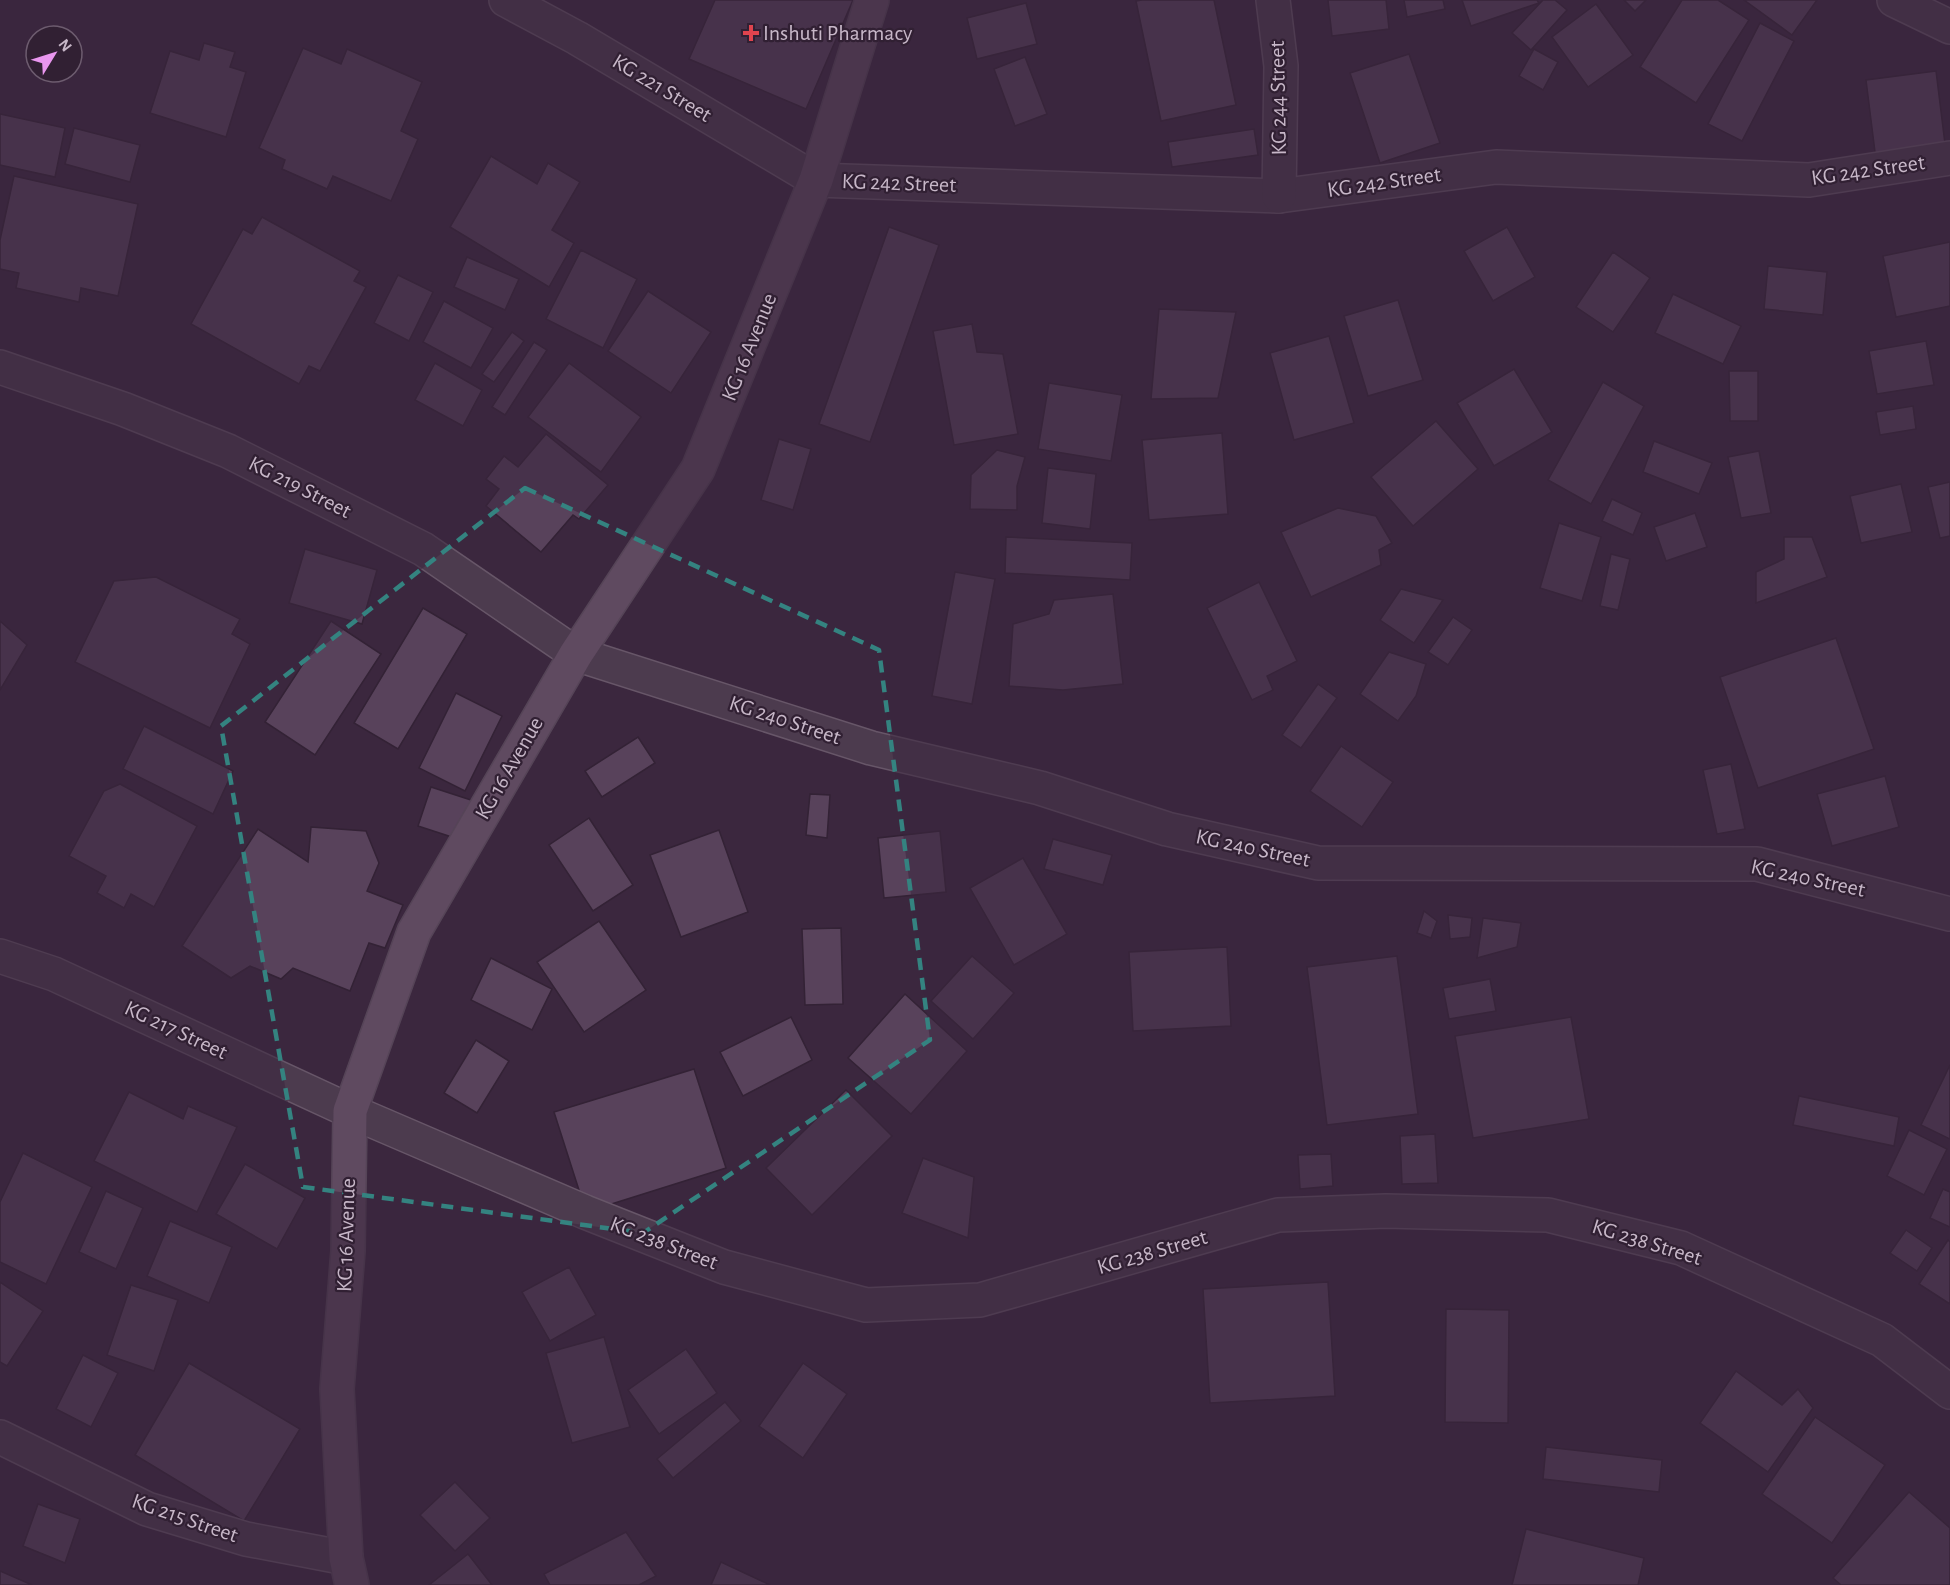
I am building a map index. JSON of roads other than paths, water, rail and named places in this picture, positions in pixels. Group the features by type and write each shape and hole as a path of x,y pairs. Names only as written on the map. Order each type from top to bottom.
{"street":[{"name":"KG 221 Street","path":"506,0 577,38 816,180"},
{"name":"KG 16 Avenue","path":"349,1572 337,1389 348,1251 350,1111 414,932 576,654 698,469 816,180 872,0"},
{"name":"KG 244 Street","path":"1273,0 1281,66 1279,196"},
{"path":"1894,0 1950,27"},
{"name":"KG 242 Street","path":"816,180 1279,196 1496,167 1809,180 1950,158"},
{"name":"KG 219 Street","path":"0,367 123,410 228,451 423,549 576,654"},
{"name":"KG 240 Street","path":"576,654 871,748 1040,788 1167,829 1318,863 1757,864 1950,914"},
{"name":"KG 217 Street","path":"0,956 54,974 350,1111"},
{"name":"KG 238 Street","path":"350,1111 585,1212 724,1267 866,1305 980,1300 1278,1215 1386,1211 1548,1215 1682,1248 1882,1340 1950,1392"},
{"name":"KG 215 Street","path":"0,1437 147,1509 349,1572"}],"place":[{"name":"Inshuti Pharmacy","path":"751,33"}]}
